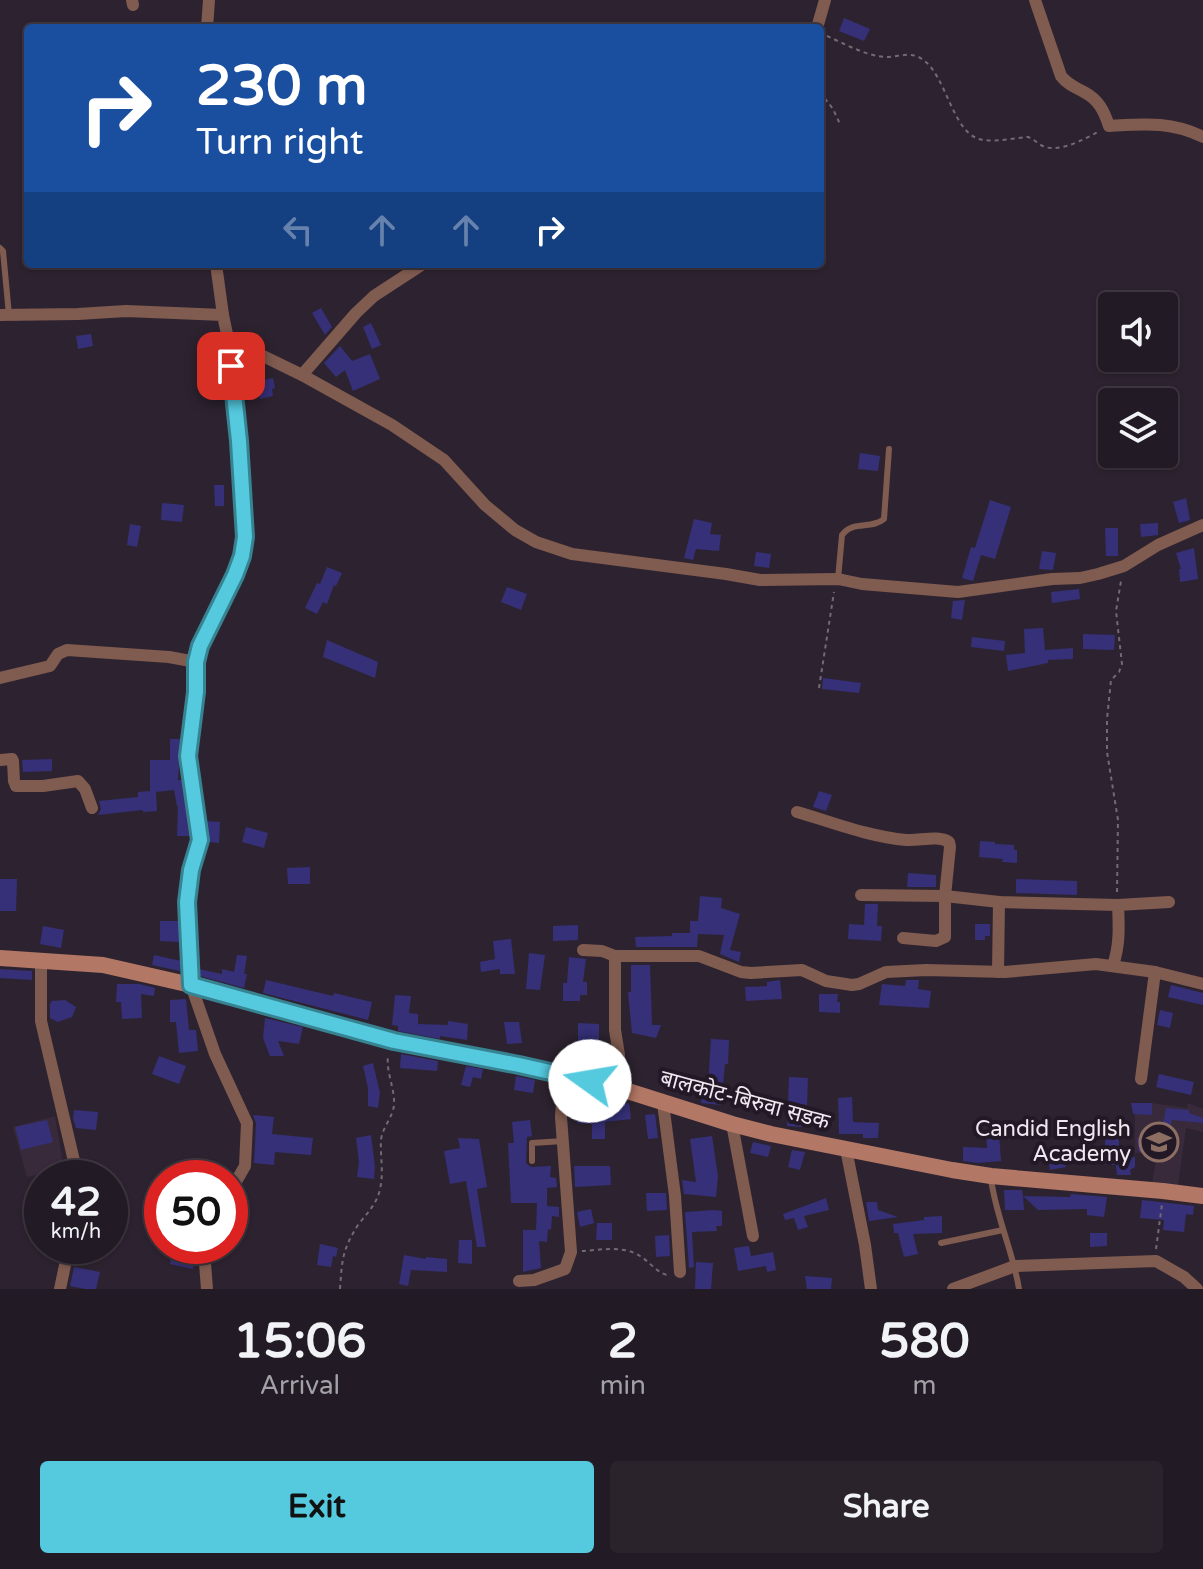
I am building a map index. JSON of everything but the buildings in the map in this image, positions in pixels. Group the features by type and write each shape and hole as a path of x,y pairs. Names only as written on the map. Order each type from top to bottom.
{"main road":[{"name":"बालकोट-बिरुवा सडक","path":"0,958 103,965 191,985 394,1041 615,1087 732,1124 846,1149 991,1176 1203,1196"}],"street":[{"path":"207,24 209,0"},
{"path":"820,24 825,0"},
{"path":"1035,0 1061,76 1099,104 1109,126 1164,124 1203,137"},
{"path":"217,268 239,441 245,537 235,575 200,646 196,662 196,692 188,756 200,840 191,870 187,902 191,985 215,1054 247,1123 245,1160"},
{"path":"302,375 374,296 417,268"},
{"path":"5,315 126,311 223,315"},
{"path":"228,339 302,375 392,425 444,460 499,518 515,530 544,545 572,554 760,580 836,579 958,592 1080,578 1118,568 1158,545 1203,525"},
{"path":"0,678 50,666 58,654 67,650 169,657 196,662"},
{"path":"0,760 12,759 16,786 82,783 92,808"},
{"path":"797,812 883,836 907,840 946,839 950,847 945,937 936,941 903,938"},
{"path":"861,895 1118,905 1169,902"},
{"path":"998,972 999,902"},
{"path":"1113,965 1119,941 1118,905"},
{"path":"583,950 602,951 615,956 699,956 741,972 802,970 826,981 852,985 886,972 998,972 1096,964 1155,972 1203,984"},
{"path":"615,956 615,1030 619,1055 615,1087"},
{"path":"41,960 41,1021 74,1160"},
{"path":"1141,1079 1155,972"},
{"path":"519,1281 534,1280 565,1269 571,1252 561,1117 564,1075"},
{"path":"663,1103 675,1196 680,1272"},
{"path":"732,1124 753,1236"},
{"path":"846,1149 871,1289"},
{"path":"953,1289 1015,1266 1156,1261 1184,1277 1197,1289"},
{"path":"60,1289 65,1264"},
{"path":"205,1264 207,1289"}],"lane":[{"path":"0,248 3,251 5,315"},
{"path":"836,579 844,531 854,526 877,524 885,516 889,449"},
{"path":"532,1161 532,1143 564,1141"},
{"path":"991,1176 995,1207 1015,1266 1019,1289"},
{"path":"941,1243 1003,1230"}],"path":[{"path":"824,32 876,55 922,58 934,70 964,128 977,138 1028,137 1042,146 1060,147 1109,126"},
{"path":"824,97 840,124"},
{"path":"1118,568 1121,585 1116,611 1122,664 1111,680 1107,752 1118,820 1118,905"},
{"path":"819,688 836,579"},
{"path":"340,1289 344,1251 359,1224 375,1205 381,1187 381,1139 394,1104 387,1065 394,1041"},
{"path":"1156,1261 1163,1191"},
{"path":"571,1252 623,1249 639,1255 664,1275 680,1272"}],"shaded area":[{"name":"Candid English Academy","path":"1135,1103 1187,1108 1188,1103 1203,1109 1203,1132 1186,1128 1178,1186 1152,1183 1157,1154 1135,1153"},
{"path":"55,1116 62,1160 24,1160 24,1166 13,1127"}],"place":[{"name":"Candid English Academy","path":"1159,1142"}],"route":[{"path":"231,366 245,537 235,575 200,646 196,662 196,692 188,756 200,840 188,883 191,985 394,1041 590,1081"}]}
